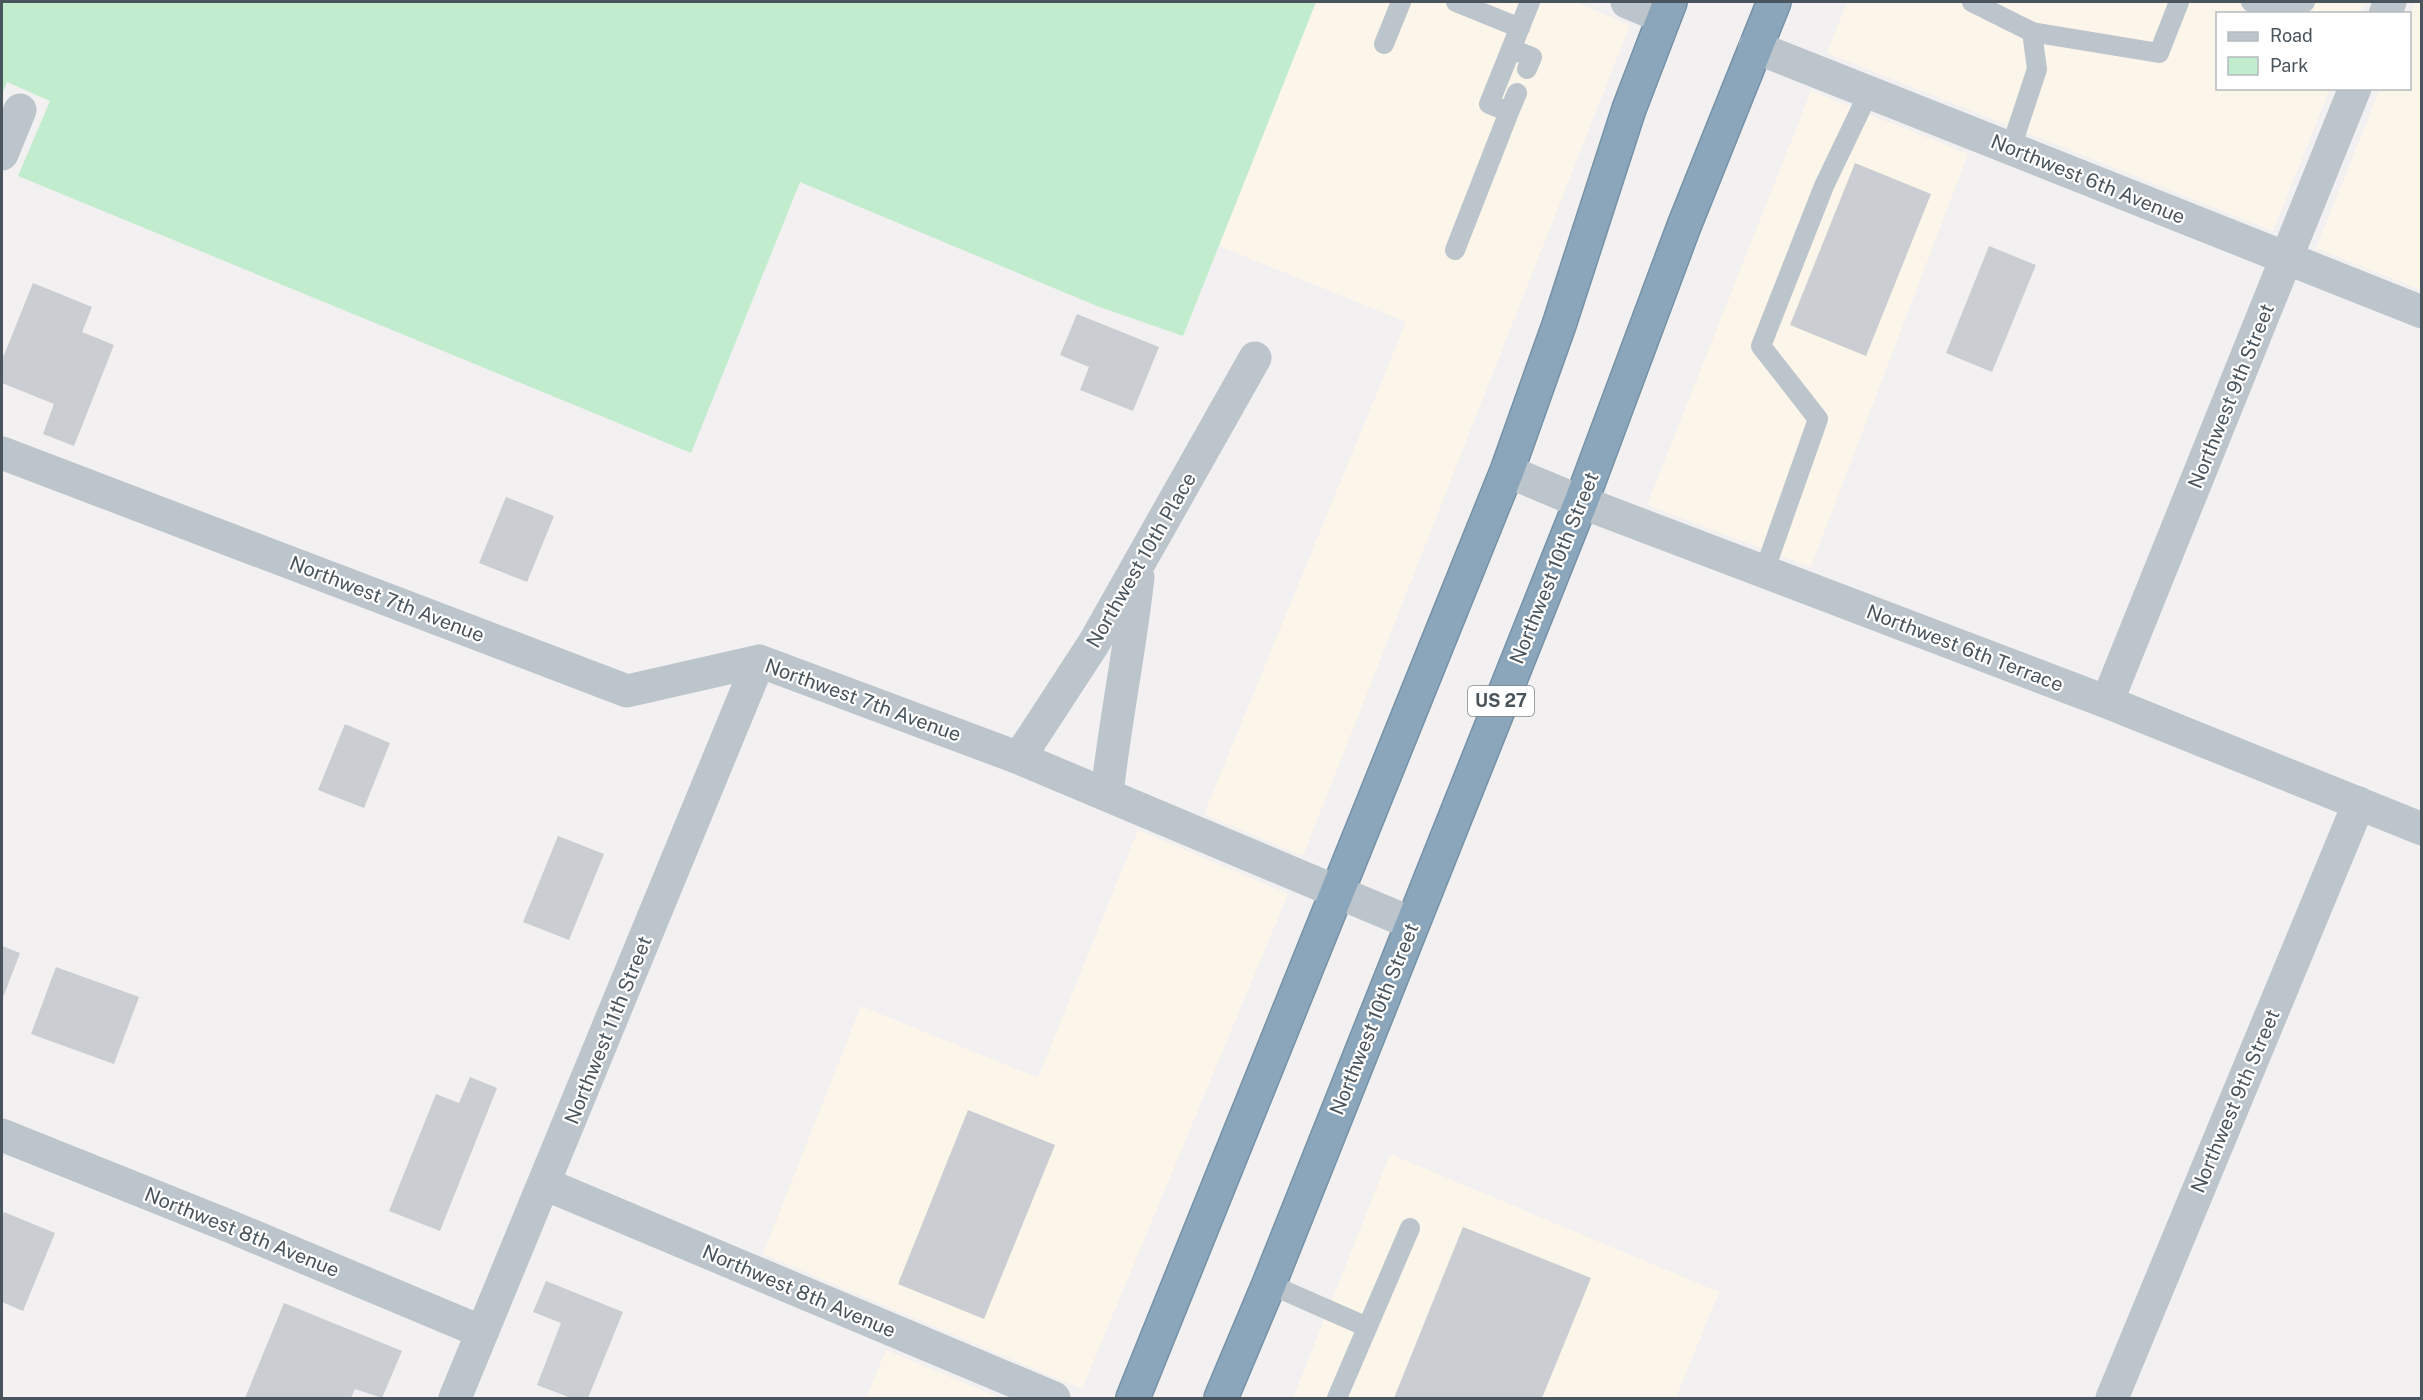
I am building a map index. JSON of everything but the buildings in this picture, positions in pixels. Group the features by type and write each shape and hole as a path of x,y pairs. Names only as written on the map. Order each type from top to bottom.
{"highway":[{"name":"Northwest 10th Street","path":"1221,1398 1269,1284 1411,923 1581,502 1684,226 1774,2"},
{"path":"1133,1398 1339,893 1507,471 1559,325 1629,108 1667,9"}],"street":[{"path":"1628,2 1667,9"},
{"name":"Northwest 6th Avenue","path":"1755,47 2421,312"},
{"name":"Northwest 9th Street","path":"2107,702 2354,90"},
{"path":"2,154 20,110"},
{"name":"Northwest 10th Place","path":"1019,758 1094,644 1255,358"},
{"name":"Northwest 7th Avenue","path":"2,453 627,691 759,661 1019,758 1411,923"},
{"name":"Northwest 6th Terrace","path":"1507,471 1581,502 2107,702 2421,828"},
{"path":"1107,794 1140,562"},
{"name":"Northwest 11th Street","path":"455,1398 759,661"},
{"name":"Northwest 9th Street","path":"2112,1398 2359,804"},
{"name":"Northwest 8th Avenue","path":"2,1135 229,1226 482,1332"},
{"name":"Northwest 8th Avenue","path":"545,1184 1054,1398"}],"lane":[{"path":"1384,44 1401,2"},
{"path":"1456,2 1520,28"},
{"path":"1509,112 1489,104 1530,2"},
{"path":"1972,2 2031,32 2159,53 2179,2"},
{"path":"2251,2 2273,11 2297,8 2305,2"},
{"path":"2011,148 2037,69 2031,32"},
{"path":"1511,49 1532,57 1527,69"},
{"path":"1764,572 1818,419 1761,346 1824,186 1869,92"},
{"path":"1455,250 1517,93"},
{"path":"1337,1398 1410,1228"},
{"path":"1269,1284 1367,1327"}],"shaded area":[{"path":"1316,2 1575,2 1630,25 1303,856 1204,814 1406,322 1219,246"},
{"path":"1847,2 2365,2 2360,12 2216,12 2216,90 2330,90 2273,231 1827,53"},
{"path":"2415,2 2422,2 2421,290 2316,248 2380,90 2411,90 2411,13"},
{"path":"1811,91 1968,154 1811,567 1647,505"},
{"path":"1138,830 1288,894 1082,1389 763,1254 861,1006 1038,1078"},
{"path":"1390,1154 1719,1292 1676,1398 1293,1398"},
{"path":"886,1350 1000,1398 866,1398"}],"green space":[{"path":"2,2 1316,2 1183,336 1097,306 800,182 691,453 18,176 50,101 7,82 2,95"}]}
